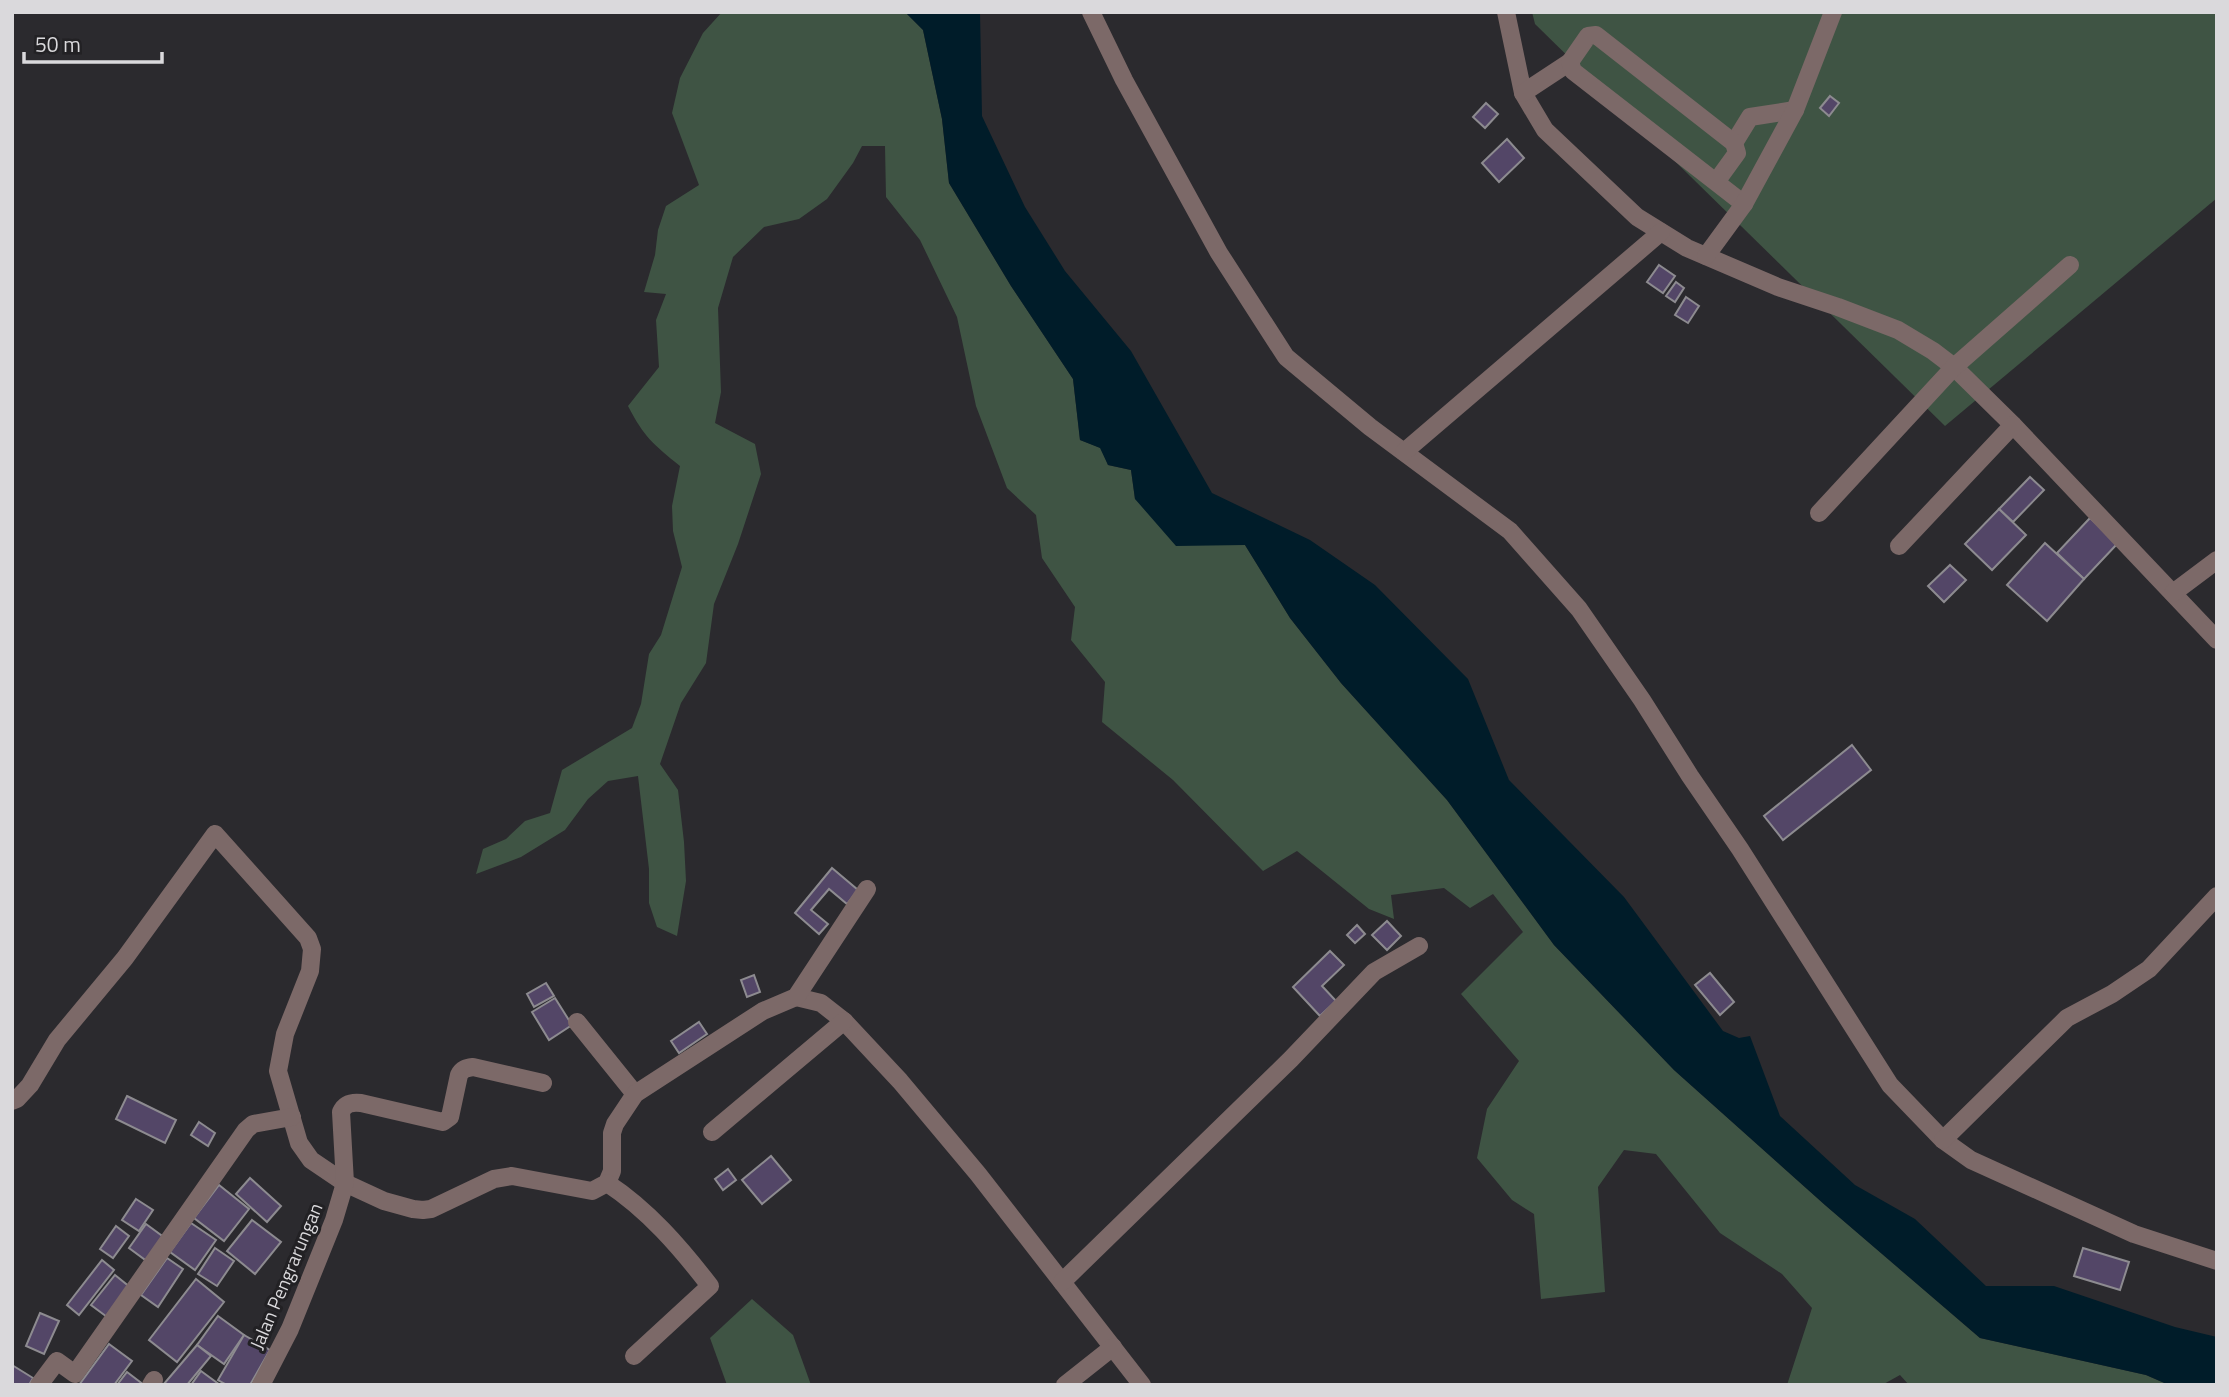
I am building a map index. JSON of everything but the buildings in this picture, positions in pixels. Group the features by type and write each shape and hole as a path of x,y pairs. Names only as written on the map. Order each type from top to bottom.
{"street":[{"path":"1091,12 1124,80 1219,253 1286,357 1370,427 1510,531 1579,609 1740,849 1890,1085 1943,1140 1997,1174 2122,1229 2217,1261"},
{"path":"1506,12 1523,93 1545,130 1637,217 1687,248 1778,287 1898,330 1933,351 1954,367 2013,425 2217,640"},
{"path":"1706,256 1744,204 1795,110 1833,12"},
{"path":"1523,93 1570,62 1588,36 1596,35 1734,143 1737,153 1716,182"},
{"path":"1570,62 1573,71 1744,204"},
{"path":"1734,143 1750,117 1795,110"},
{"path":"1404,452 1661,232"},
{"path":"1819,513 1954,367 2070,265"},
{"path":"1899,546 2013,425"},
{"path":"2173,593 2217,561"},
{"path":"12,1101 17,1100 30,1085 57,1040 125,958 215,834 308,938 312,949 310,971 285,1034 278,1071 299,1143 311,1160 345,1183 384,1201 413,1209 431,1209 494,1179 512,1176 592,1191 607,1183 612,1171 612,1133 635,1094 763,1011 796,997 867,889"},
{"path":"1943,1140 2067,1018 2112,994 2150,969 2217,896"},
{"path":"1062,1282 1291,1059 1374,972 1419,946"},
{"path":"796,997 821,1003 844,1021 900,1081 978,1174 1142,1385"},
{"path":"712,1132 844,1021"},
{"path":"577,1022 635,1094"},
{"name":"Jalan Pengrarungan","path":"261,1385 289,1329 334,1220 345,1183 341,1112 346,1105 361,1103 443,1122 450,1116 458,1076 467,1068 473,1067 543,1083"},
{"path":"39,1385 57,1361 75,1374 246,1130 253,1124 292,1117"},
{"path":"607,1183 633,1200 675,1242 710,1286 634,1356"},
{"path":"1066,1385 1113,1347"}],"green space":[{"path":"722,12 905,12 923,30 942,119 949,183 1011,286 1073,379 1080,440 1101,448 1108,465 1131,470 1135,499 1245,545 1290,618 1341,683 1447,800 1554,945 1674,1070 1825,1205 1980,1338 2146,1375 2169,1385 1909,1385 1900,1375 1882,1385 1787,1385 1812,1308 1782,1274 1720,1233 1656,1154 1624,1150 1598,1187 1605,1292 1541,1299 1534,1214 1512,1200 1477,1158 1487,1109 1519,1061 1461,994 1523,932 1493,894 1470,908 1444,888 1391,895 1394,919 1369,909 1297,851 1263,871 1173,780 1102,722 1105,682 1071,640 1075,607 1042,558 1036,515 1007,488 976,406 957,317 920,240 886,197 885,146 862,146 827,199 799,219 764,227 733,257 718,308 721,392 715,423 755,444 761,474 738,544 714,604 706,663 681,703 660,764 678,790 684,842 686,881 677,936 657,927 649,903 649,869 638,776 608,781 588,799 565,830 521,857 476,874 483,849 506,839 525,821 550,813 562,770 632,728 641,704 649,654 661,635 682,567 673,531 672,506 680,466 650,439 628,406 659,367 656,320 666,294 644,292 655,255 658,230 666,206 699,185 672,113 680,78 703,33"},
{"path":"1532,12 2217,12 2217,198 1945,426 1535,24"},
{"path":"752,1299 793,1335 811,1385 727,1385 710,1338"}],"water":[{"path":"905,12 980,12 982,116 1025,207 1065,271 1131,351 1212,493 1310,540 1375,585 1468,679 1509,780 1624,897 1723,1031 1739,1038 1750,1036 1780,1116 1855,1185 1915,1219 1986,1286 2054,1286 2175,1327 2217,1337 2217,1385 2169,1385 2146,1375 1980,1338 1674,1070 1554,945 1447,800 1341,683 1290,618 1245,545 1176,546 1135,499 1131,470 1108,465 1100,448 1080,440 1073,379 1011,286 949,183 942,119 923,30"}]}
